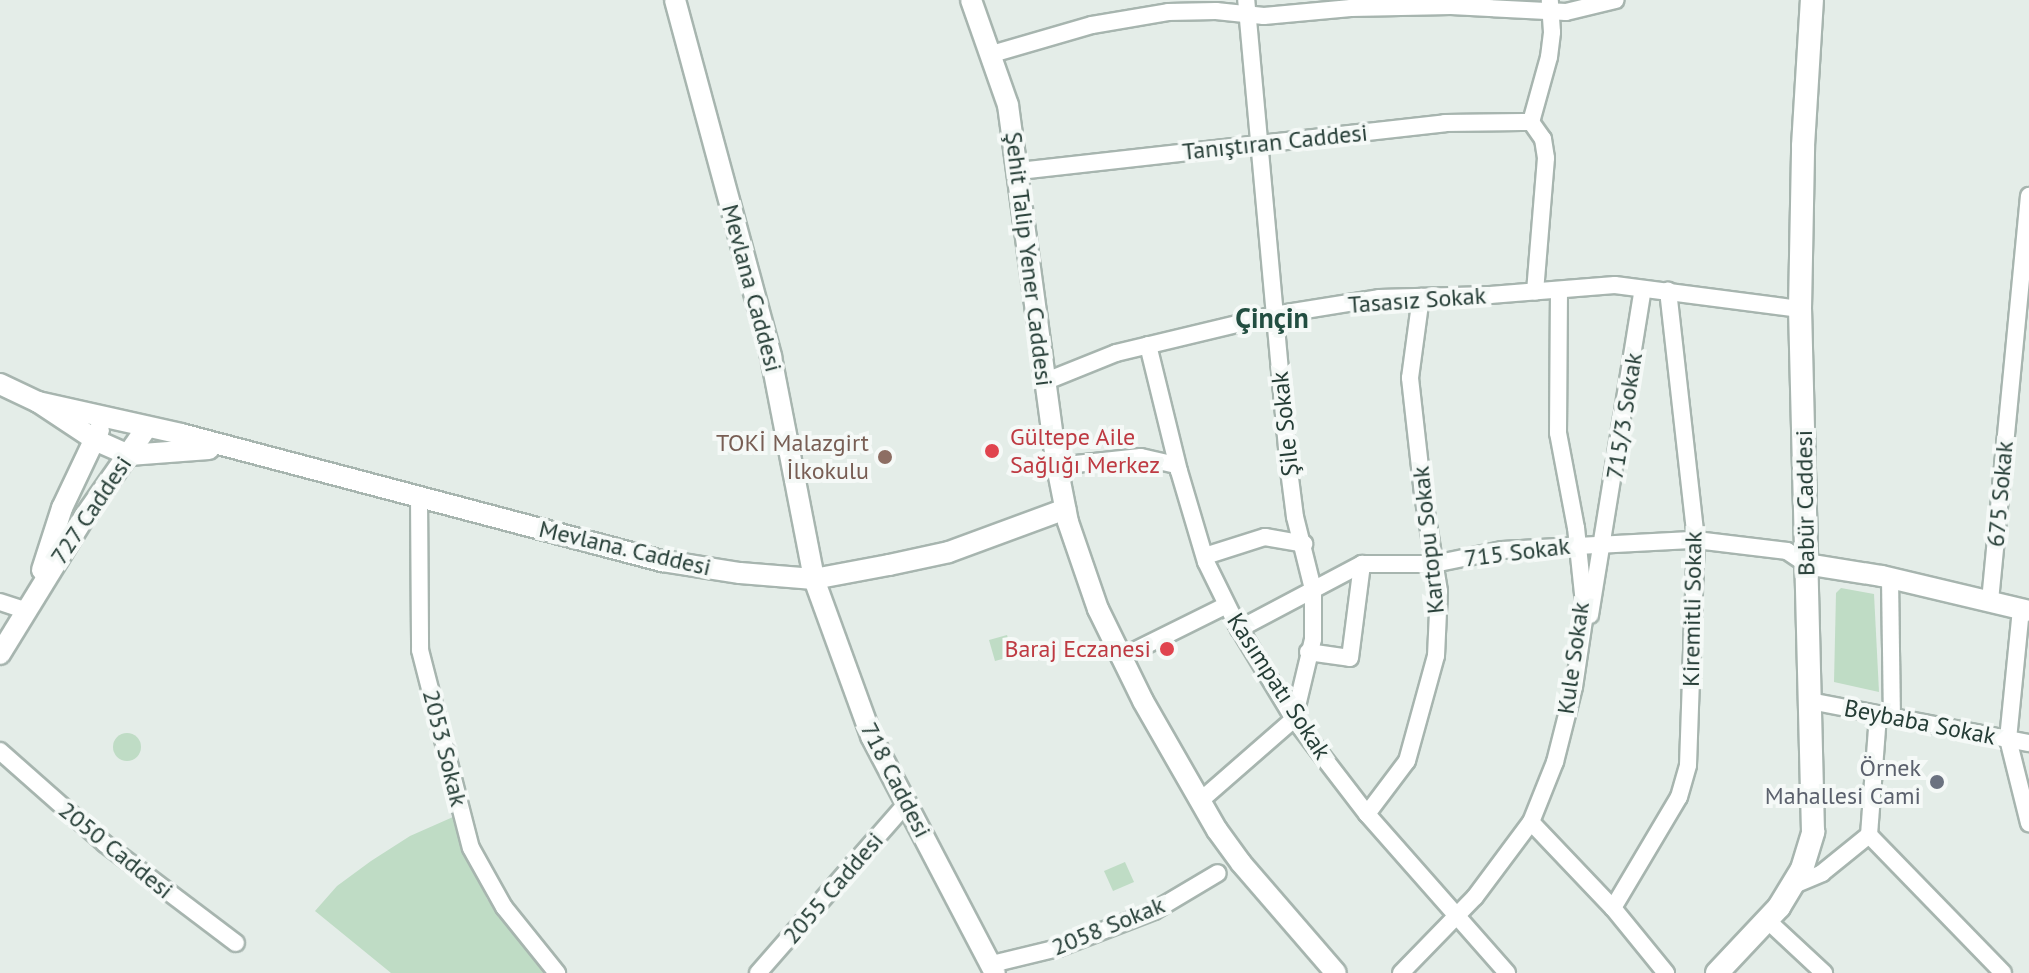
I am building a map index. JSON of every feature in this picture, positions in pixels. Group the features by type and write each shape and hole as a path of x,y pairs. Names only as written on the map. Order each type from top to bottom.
{"main road":[{"name":"Babür Caddesi","path":"1717,973 1767,920 1792,886 1808,857 1813,832 1800,309 1803,146 1812,0"}],"street":[{"name":"Mevlana Caddesi","path":"675,0 771,357 814,579"},
{"name":"Şehit Talip Yener Caddesi","path":"971,0 1008,105 1057,466 1065,509 1098,609 1120,658 1200,801 1241,863 1336,973"},
{"path":"992,54 1081,28 1148,15 1246,7 1277,15 1351,4 1451,3 1550,6 1577,10 1616,0"},
{"path":"1535,292 1546,158 1543,139 1531,122 1549,57 1552,32 1550,6"},
{"name":"Şile Sokak","path":"1246,7 1289,470 1295,517 1313,589 1313,639 1294,719"},
{"name":"Tanıştıran Caddesi","path":"1019,171 1445,123 1531,122"},
{"name":"675 Sokak","path":"1990,601 2029,196"},
{"name":"Tasasız Sokak","path":"1044,382 1116,353 1274,315 1379,298 1535,292 1615,285 1800,309"},
{"name":"715/3 Sokak","path":"1580,642 1592,611 1604,544 1643,289"},
{"name":"Kule Sokak","path":"1401,973 1459,916 1531,822 1555,762 1574,687 1585,613 1578,544 1558,433 1559,290"},
{"name":"Kiremitli Sokak","path":"1613,908 1679,797 1688,765 1696,540 1668,291"},
{"name":"Kartopu Sokak","path":"1367,814 1407,761 1436,656 1439,591 1410,378 1421,297"},
{"name":"Kasımpatı Sokak","path":"1148,345 1177,465 1205,556 1239,629 1294,719 1367,814 1507,973"},
{"name":"Mevlana. Caddesi","path":"0,384 38,402 97,441 129,455 232,449"},
{"name":"Mevlana. Caddesi","path":"38,402 419,496 663,561 814,579 949,552 1065,509"},
{"name":"727 Caddesi","path":"30,601 62,508 97,441 102,418"},
{"name":"727 Caddesi","path":"1,652 100,493 147,427"},
{"path":"1057,466 1141,457 1177,465"},
{"name":"2053 Sokak","path":"419,496 420,650 471,848 504,907 557,973"},
{"path":"1205,556 1265,537 1304,544"},
{"name":"715 Sokak","path":"1239,629 1362,564 1434,564 1502,550 1696,540 1787,551 1806,564"},
{"path":"1308,652 1350,658 1362,564"},
{"path":"1806,564 1890,578 2025,610 2008,739 2029,823"},
{"path":"1792,886 1822,873 1869,835 1885,715 1890,578"},
{"name":"718 Caddesi","path":"814,579 871,736 994,968"},
{"path":"0,602 30,601"},
{"path":"1120,658 1227,605"},
{"name":"Beybaba Sokak","path":"1810,701 2029,743"},
{"path":"1200,801 1294,719"},
{"name":"2050 Caddesi","path":"0,751 105,844 236,943"},
{"name":"2055 Caddesi","path":"758,973 907,803"},
{"path":"1531,822 1613,908 1666,973"},
{"path":"1869,835 2003,973"},
{"name":"2058 Sokak","path":"994,968 1058,948 1154,911 1218,873"},
{"path":"1767,920 1824,973"}],"green space":[{"path":"1841,588 1874,594 1879,692 1834,682 1836,593"},
{"path":"1007,635 1013,656 995,661 989,640"},
{"path":"127,733 137,737 141,747 137,757 127,761 117,757 113,747 117,737"},
{"path":"453,817 487,899 545,973 391,973 315,911 337,886 371,861 410,836"},
{"path":"1125,862 1134,882 1113,891 1104,871"}],"place":[{"name":"Gültepe Aile Sağlığı Merkez","path":"992,451"},
{"name":"TOKİ Malazgirt İlkokulu","path":"885,457"},
{"name":"Baraj Eczanesi","path":"1167,649"},
{"name":"Örnek Mahallesi Cami","path":"1937,782"}],"district":[{"name":"Çinçin","path":"1272,318"}]}
